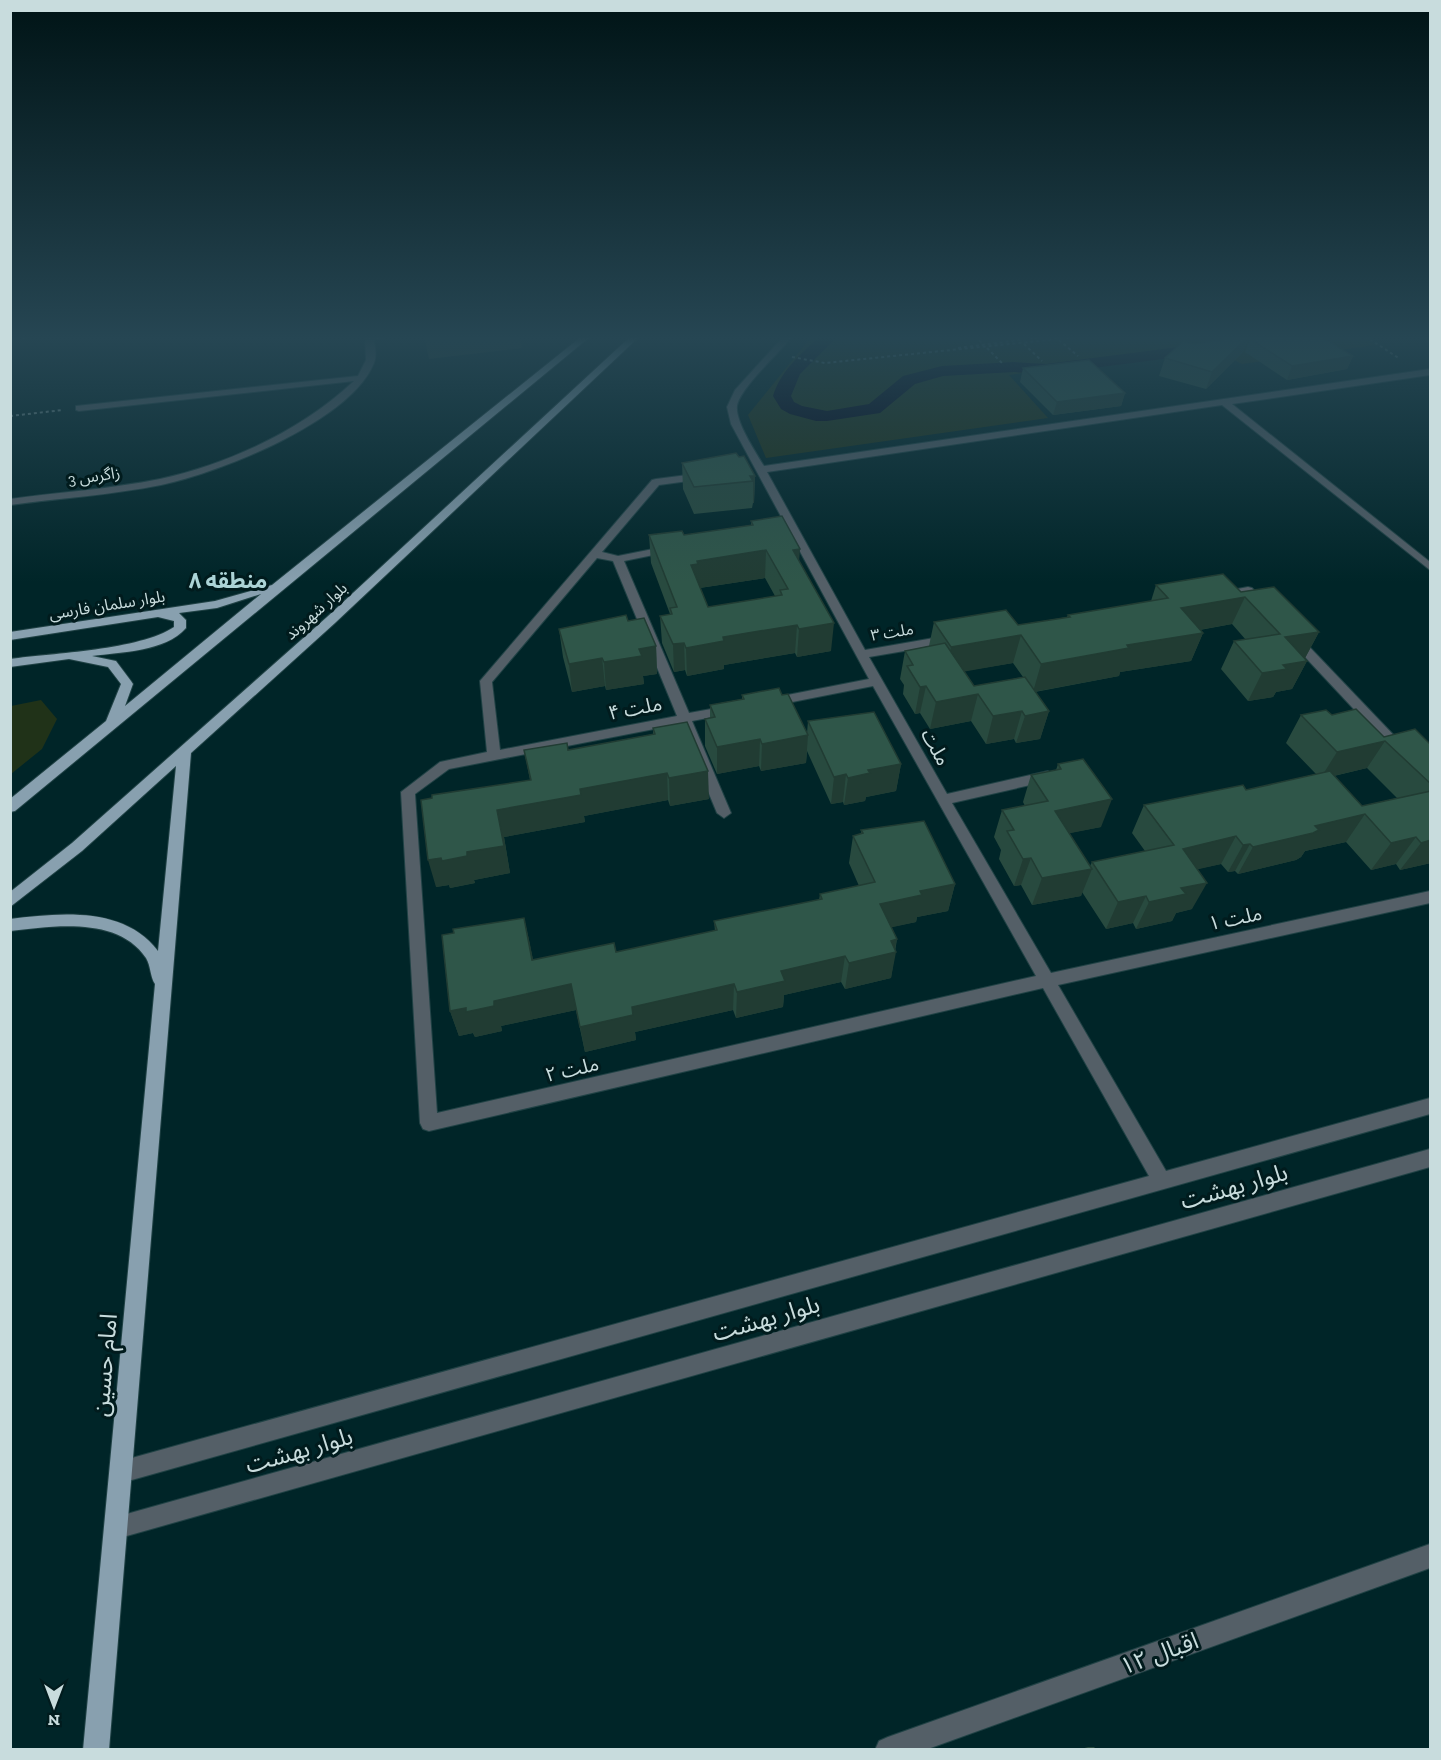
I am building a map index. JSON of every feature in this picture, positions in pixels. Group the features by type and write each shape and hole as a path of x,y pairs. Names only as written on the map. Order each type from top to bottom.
{"main road":[{"path":"10,807 485,418"},
{"name":"بلوار شهروند","path":"10,901 77,847 331,620 546,418"},
{"name":"بلوار سلمان فارسی","path":"10,636 217,604 278,586"},
{"path":"10,663 158,641 172,636 180,628 180,620 172,615 159,614"},
{"path":"69,655 112,664 127,684 111,723"},
{"name":"امام حسین","path":"96,1749 184,751"},
{"path":"10,925 52,920 92,922 127,932 152,953 162,985"}],"street":[{"name":"زاگرس 3","path":"10,502 164,481 221,464 314,418"},
{"name":"ملت","path":"735,418 760,470 943,800 1162,1182"},
{"path":"760,470 1114,418"},
{"path":"1244,418 1431,567"},
{"path":"494,756 486,681 656,482 714,475"},
{"path":"595,554 618,559 675,548"},
{"path":"618,559 687,718 724,813"},
{"path":"1213,596 1248,590 1272,615"},
{"path":"1287,632 1407,756"},
{"name":"ملت ۳","path":"862,654 967,636"},
{"name":"ملت ۴","path":"408,792 445,765 878,681"},
{"path":"943,800 1057,774"},
{"name":"ملت ۲","path":"408,792 429,1123 1047,980"},
{"name":"ملت ۱","path":"1047,980 1431,897"},
{"name":"بلوار بهشت","path":"121,1472 1162,1182 1428,1112"},
{"name":"بلوار بهشت","path":"116,1528 1431,1158"},
{"name":"اقبال ۱۲","path":"888,1749 1431,1556"}],"green space":[{"path":"749,418 1047,418 766,458"},
{"path":"41,700 57,719 42,749 11,774 11,706"}],"building":[{"path":"736,453 739,457 744,456 755,476 750,476 753,481 694,487 682,463"},
{"path":"782,516 800,549 793,550 834,623 799,629 797,625 723,637 724,641 686,648 684,643 673,644 660,616 672,614 670,608 677,607 649,535 682,531 684,535 753,525 751,521","holes":["766,550 788,589 780,590 782,595 708,607 691,565 698,564 697,561"]},
{"path":"1223,574 1241,592 1274,587 1319,632 1285,637 1307,661 1283,665 1287,669 1262,673 1234,641 1280,634 1245,597 1181,608 1203,633 1127,645 1129,648 1041,664 1021,635 951,647 934,622 1006,610 1018,625 1070,617 1068,615 1168,598 1156,585"},
{"path":"626,615 628,621 644,618 656,646 639,649 642,656 604,662 602,658 569,664 559,629"},
{"path":"945,643 974,686 1025,677 1049,711 1025,716 1022,711 993,716 978,694 936,702 926,686 920,687 907,666 913,665 905,651"},
{"path":"779,688 782,695 788,694 808,735 762,744 760,739 717,747 705,719 715,717 710,705 744,699 742,695"},
{"path":"1356,709 1384,737 1415,729 1431,745 1431,784 1385,741 1337,752 1301,715 1326,710 1332,715"},
{"path":"874,712 901,764 868,770 870,773 848,778 846,774 834,777 808,721"},
{"path":"687,722 708,771 669,778 667,773 580,789 581,795 497,810 504,846 467,852 467,856 442,861 441,858 428,860 421,800 432,798 432,795 531,780 524,750 567,743 568,750 655,734 653,728"},
{"path":"1083,759 1112,799 1055,811 1092,869 1042,878 1031,858 1023,859 1007,831 1014,830 1002,810 1048,801 1031,775 1061,769 1058,764"},
{"path":"1330,771 1362,806 1431,791 1431,840 1421,843 1416,837 1391,843 1365,814 1315,826 1319,830 1313,833 1253,847 1250,844 1243,845 1236,836 1183,849 1207,883 1181,888 1186,894 1149,902 1146,896 1118,902 1092,862 1174,845 1144,805 1243,785 1246,790"},
{"path":"924,821 955,884 920,891 922,895 880,904 897,939 891,941 896,952 849,963 845,956 781,971 785,981 737,992 734,984 632,1007 633,1015 580,1027 571,984 494,1001 494,1006 466,1012 466,1008 450,1011 442,935 454,933 453,929 524,918 532,960 614,943 616,952 717,930 714,921 822,899 820,894 875,882 853,836 863,833 861,830"}],"district":[{"name":"منطقه ۸","path":"228,580"}]}
